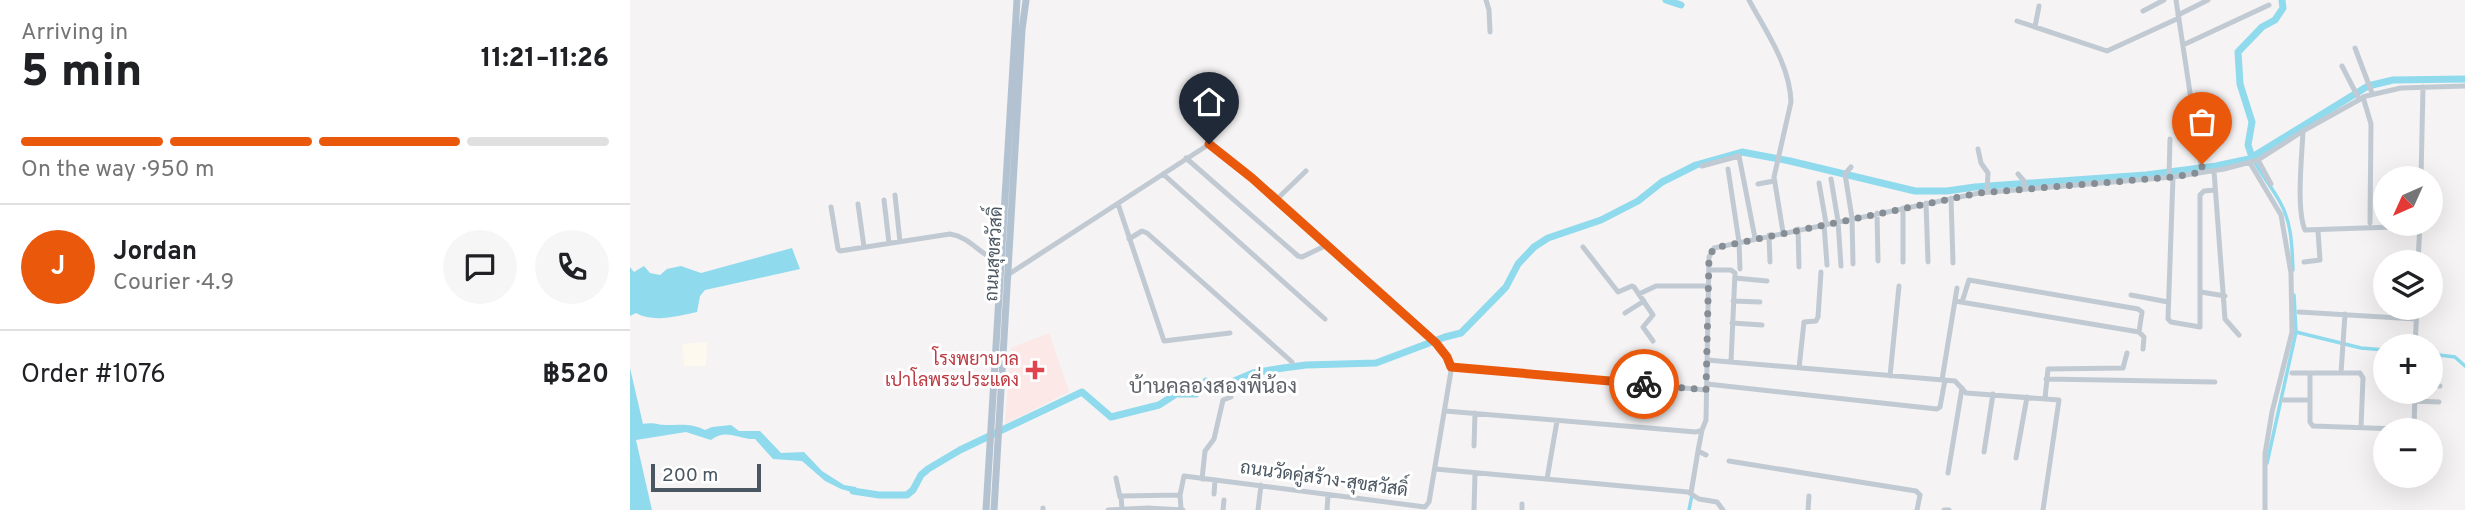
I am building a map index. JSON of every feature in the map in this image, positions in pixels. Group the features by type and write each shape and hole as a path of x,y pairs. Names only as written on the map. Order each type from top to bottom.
{"main road":[{"name":"ถนนสุขสวัสดิ์","path":"986,510 1017,0"},
{"name":"ถนนสุขสวัสดิ์","path":"994,510 1022,30 1026,0"}],"street":[{"path":"1486,0 1490,32"},
{"path":"1749,0 1783,64 1788,79 1791,102 1774,181 1783,232"},
{"path":"2143,10 2164,0"},
{"path":"2176,0 2202,168"},
{"path":"2017,21 2107,51 2208,0"},
{"path":"2183,45 2269,5"},
{"path":"2035,27 2039,6"},
{"path":"2355,48 2370,88"},
{"path":"2342,66 2371,124 2370,223"},
{"path":"1690,493 1706,420 1709,254 1712,250 1755,238 1951,198 1987,188 2170,174 2202,168 2214,171 2254,162 2370,88 2386,90 2465,86"},
{"path":"2421,166 2423,87"},
{"path":"2303,131 2305,230 2373,228"},
{"path":"2170,139 2169,321 2200,327 2200,195 2204,191 2215,190"},
{"path":"1009,274 1211,144 1436,343 1451,367 1938,408 1959,302 1969,279 2138,309 2141,312 2139,332"},
{"path":"1978,149 1981,163 1989,173 1987,188"},
{"path":"1702,166 1739,156 1755,238"},
{"path":"1186,158 1298,256 1302,257 1327,245"},
{"path":"2254,162 2271,184"},
{"path":"2254,162 2284,223 2291,273 2292,331 2265,454 2265,510"},
{"path":"1851,167 1845,175 1852,218 1853,264"},
{"path":"1728,169 1739,242 1740,269"},
{"path":"1276,200 1306,171"},
{"path":"2214,171 2226,321 2239,335"},
{"path":"1163,174 1325,318"},
{"path":"2018,174 2025,184"},
{"path":"1831,179 1838,221 1841,266"},
{"path":"1758,184 1774,181"},
{"path":"1819,183 1827,265"},
{"path":"895,195 900,242"},
{"path":"1951,198 1953,264"},
{"path":"884,200 889,243"},
{"path":"1926,203 1928,262"},
{"path":"858,204 864,247"},
{"path":"1118,204 1164,341 1230,334"},
{"path":"831,207 840,251 950,234 956,235 987,257 1002,262"},
{"path":"1902,208 1903,262"},
{"path":"1877,213 1878,261"},
{"path":"1798,229 1799,267"},
{"path":"1129,239 1142,231 1147,233 1292,362"},
{"path":"2304,262 2320,260 2318,231"},
{"path":"1769,235 1770,262"},
{"path":"1583,247 1618,292 1632,286 1639,294 1653,316 1643,327 1653,341"},
{"path":"1709,270 1733,270 1735,278 1731,362"},
{"path":"1800,368 1804,323 1816,321 1818,317 1821,272"},
{"path":"1735,278 1767,281"},
{"path":"1639,294 1656,286 1709,286"},
{"path":"1890,376 1899,286"},
{"path":"1957,288 1959,302"},
{"path":"2201,292 2225,296"},
{"path":"2131,295 2168,302"},
{"path":"1625,313 1644,301"},
{"path":"1733,301 1760,302"},
{"path":"1959,302 2139,332 2144,337 2143,349"},
{"path":"2299,312 2373,316"},
{"path":"2341,373 2345,314"},
{"path":"1732,323 1762,325"},
{"path":"2045,398 2048,369 2123,368 2127,353"},
{"path":"1707,360 1955,381 1966,393 2059,400 2043,510"},
{"name":"ถนนวัดคู่สร้าง-สุขสวัสดิ์","path":"1202,478 1420,509 1425,507 1429,502 1451,367"},
{"path":"2292,373 2362,375 2361,427"},
{"path":"2310,373 2310,422 2313,426 2373,427"},
{"path":"2046,379 2215,382"},
{"path":"1948,473 1962,388"},
{"path":"1984,452 1993,394"},
{"path":"1108,510 1182,509 1184,476 1202,478 1205,452 1214,439 1220,406 1223,400 1231,397"},
{"path":"2017,458 2027,397"},
{"path":"2284,400 2310,400"},
{"path":"1445,411 1696,432 1702,430"},
{"path":"1474,446 1475,414"},
{"path":"1547,479 1557,421"},
{"path":"1698,451 1706,455"},
{"path":"1729,461 1916,491 1920,495 1917,510"},
{"path":"1435,469 1690,493 1697,498 1717,502 1723,510"},
{"path":"1474,510 1475,473"},
{"path":"1116,478 1122,509"},
{"path":"1213,495 1215,480"},
{"path":"1258,510 1261,485"},
{"path":"1120,497 1181,495"},
{"path":"1327,510 1328,495"},
{"path":"1808,510 1809,496"},
{"path":"1223,510 1224,500"},
{"path":"1944,510 1950,510"}],"shaded area":[{"name":"โรงพยาบาล เปาโลพระประแดง","path":"1049,333 1069,392 1005,424 1011,348"},
{"path":"707,342 706,366 684,366 682,344"}],"water":[{"path":"792,248 800,269 705,290 700,296 697,312 666,318 650,318 636,313 630,316 630,267 634,272 644,266 650,273 660,275 667,269 681,266 701,273"},
{"path":"630,368 643,424 686,425 705,430 731,425 739,431 760,431 781,453 804,452 822,471 844,485 856,487 859,494 825,481 802,461 773,459 755,439 727,434 711,440 686,432 636,440 652,510 630,510"}],"waterway":[{"path":"1666,0 1681,5"},
{"path":"2252,157 2248,145 2252,122 2240,84 2238,52 2262,27 2275,20 2283,8 2282,0"},
{"path":"853,491 907,495 928,469 960,450 1082,392 1111,417 1159,405 1176,394 1196,394 1206,381 1220,387 1253,373 1283,368 1376,363 1461,333 1506,287 1518,264 1534,247 1548,238 1601,220 1638,201 1662,182 1696,165 1742,152 1915,191 1947,191 2146,175 2249,159 2368,86 2393,80 2465,79"},
{"path":"2252,157 2285,212 2291,236 2293,270"},
{"path":"2267,463 2296,332 2294,295"},
{"path":"2296,332 2373,349"},
{"path":"2443,356 2455,357 2465,366"},
{"path":"1689,510 1692,495"}],"way so far":[{"path":"1644,384 1706,390 1709,254 1714,248 1979,193 2050,185 2173,177 2202,172 2202,164"}],"place":[{"name":"โรงพยาบาล เปาโลพระประแดง","path":"1035,370"}],"district":[{"name":"บ้านคลองสองพี่น้อง","path":"1213,387"}],"route":[{"path":"1209,144 1252,178 1436,343 1451,367 1644,384"}]}
